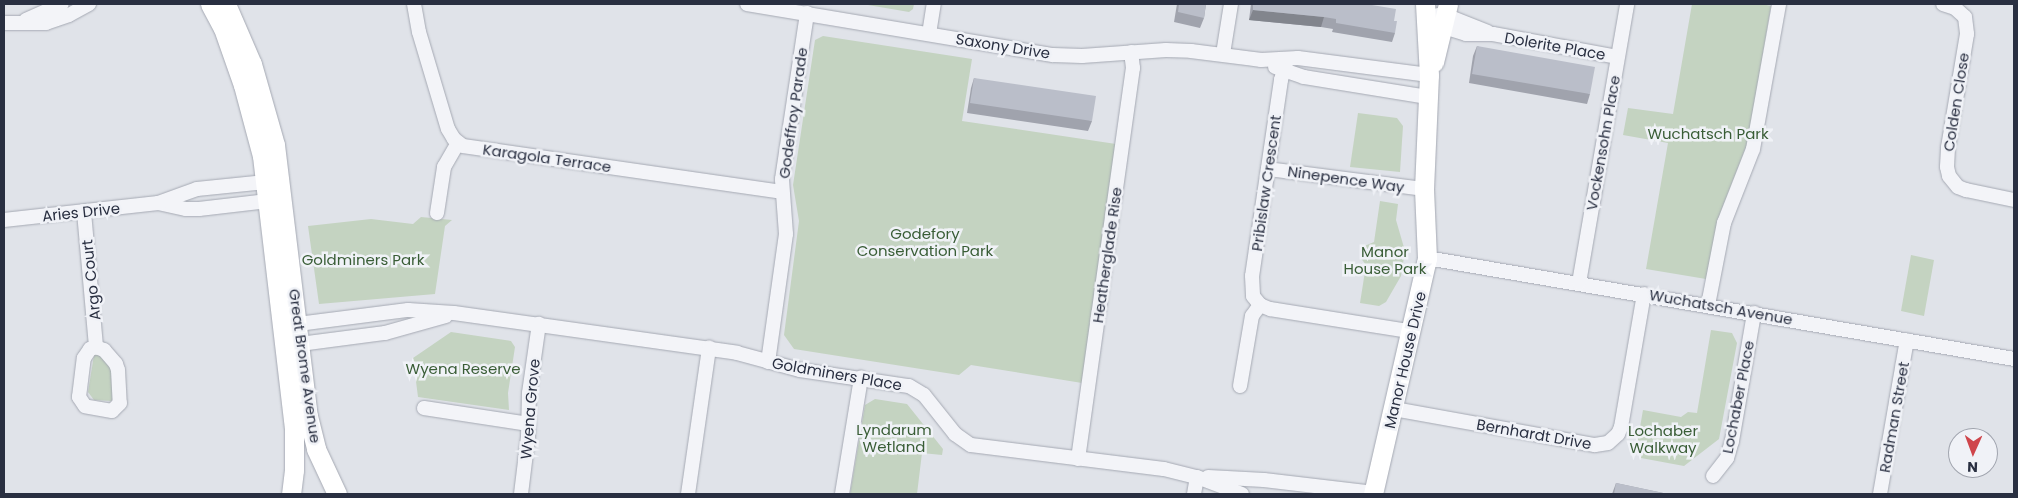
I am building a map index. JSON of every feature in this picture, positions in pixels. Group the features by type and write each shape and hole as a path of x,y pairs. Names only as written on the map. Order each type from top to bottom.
{"street":[{"path":"8,23 34,18 62,4"},
{"path":"8,23 46,23 90,4"},
{"name":"Great Brome Avenue","path":"210,4 226,37 246,93 275,191"},
{"name":"Great Brome Avenue","path":"226,4 252,64 265,103 292,345 295,434 291,494"},
{"path":"414,4 419,32 448,129 458,143 444,167 437,213"},
{"name":"Saxony Drive","path":"747,4 1054,55 1082,56 1166,50 1223,54 1285,64 1312,79 1428,97"},
{"path":"929,34 934,4"},
{"path":"1223,54 1231,4"},
{"name":"Vockensohn Place","path":"1579,283 1627,4"},
{"path":"1708,305 1724,223 1753,149 1779,4"},
{"name":"Colden Close","path":"1943,4 1955,8 1965,17 1967,34 1947,158 1949,176 1958,187 1966,190 2014,200"},
{"name":"Godeffroy Parade","path":"768,362 786,234 787,221 782,192 807,13"},
{"name":"Dolerite Place","path":"1437,14 1493,34 1618,57"},
{"name":"Manor House Drive","path":"1374,494 1394,409 1409,331 1421,289 1427,258 1424,189 1428,97 1437,14"},
{"name":"Heatherglade Rise","path":"1078,459 1134,68 1131,52"},
{"name":"Saxony Drive","path":"1285,64 1298,58 1430,75"},
{"name":"Pribislaw Crescent","path":"1260,305 1253,296 1252,284 1285,64"},
{"name":"Karagola Terrace","path":"458,143 471,148 782,192"},
{"name":"Ninepence Way","path":"1268,168 1424,189"},
{"name":"Aries Drive","path":"4,220 158,203 198,189 275,191"},
{"name":"Aries Drive","path":"158,203 199,209 275,191"},
{"name":"Argo Court","path":"84,212 96,347"},
{"name":"Wuchatsch Avenue","path":"1427,258 2014,359"},
{"name":"Bernhardt Drive","path":"1394,409 1595,444 1608,443 1618,434 1621,427 1644,294"},
{"path":"1240,386 1252,316 1260,305 1270,309 1409,331"},
{"name":"Goldminers Place","path":"290,325 399,311 454,313 737,353 800,370 861,378 916,389 924,395 955,434 971,445 1164,469 1197,477 1242,494"},
{"name":"Goldminers Place","path":"292,345 385,333 454,313"},
{"name":"Lochaber Place","path":"1713,476 1727,458 1732,441 1754,313"},
{"name":"Wyena Grove","path":"521,494 529,393 539,324"},
{"name":"Radman Street","path":"1880,494 1907,340"},
{"name":"Great Brome Avenue","path":"292,345 312,434 322,465 337,494"},
{"path":"96,347 104,350 116,364 118,370 120,403 112,411 85,406 79,397 84,358 90,349 96,347"},
{"path":"688,494 708,348"},
{"path":"842,494 861,378"},
{"path":"424,408 528,424"},
{"path":"1194,494 1197,477"},
{"name":"Goldminers Place","path":"1197,477 1264,480 1374,494"}],"green space":[{"path":"862,4 914,4 913,9 909,12"},
{"name":"Wuchatsch Park","path":"1692,4 1762,4 1771,6 1748,142 1721,211 1706,279 1646,269 1668,143 1623,135 1628,108 1673,114"},
{"name":"Godefory Conservation Park","path":"823,36 972,59 962,121 1116,144 1082,383 971,365 959,375 794,349 784,335 799,221 793,185 815,40"},
{"path":"1358,113 1397,118 1403,126 1400,172 1350,167"},
{"name":"Manor House Park","path":"1380,201 1398,204 1396,220 1405,251 1401,276 1386,302 1379,306 1360,303 1366,265 1360,257 1362,247 1374,242"},
{"name":"Goldminers Park","path":"421,217 452,220 445,226 435,294 319,304 308,226 371,219 413,224"},
{"path":"1911,255 1934,260 1924,316 1901,311"},
{"name":"Lochaber Walkway","path":"1711,330 1732,333 1737,343 1719,439 1684,466 1641,458 1636,450 1643,410 1681,417 1688,412 1697,413"},
{"name":"Wyena Reserve","path":"451,332 511,341 515,347 508,393 509,410 418,397 413,358"},
{"path":"94,355 100,355 112,368 113,399 111,401 94,400 88,392"},
{"name":"Lyndarum Wetland","path":"875,399 907,404 943,449 942,455 922,453 917,494 850,494 865,405"}],"building":[{"path":"1179,4 1206,4 1204,18 1178,12"},
{"path":"1253,4 1366,4 1396,9 1394,21 1397,21 1395,33 1336,23 1336,19 1324,17 1253,10"},
{"path":"1477,46 1595,67 1590,94 1472,74"},
{"path":"974,78 1096,96 1092,121 970,103"},
{"path":"1616,483 1668,494 1614,494"}]}
